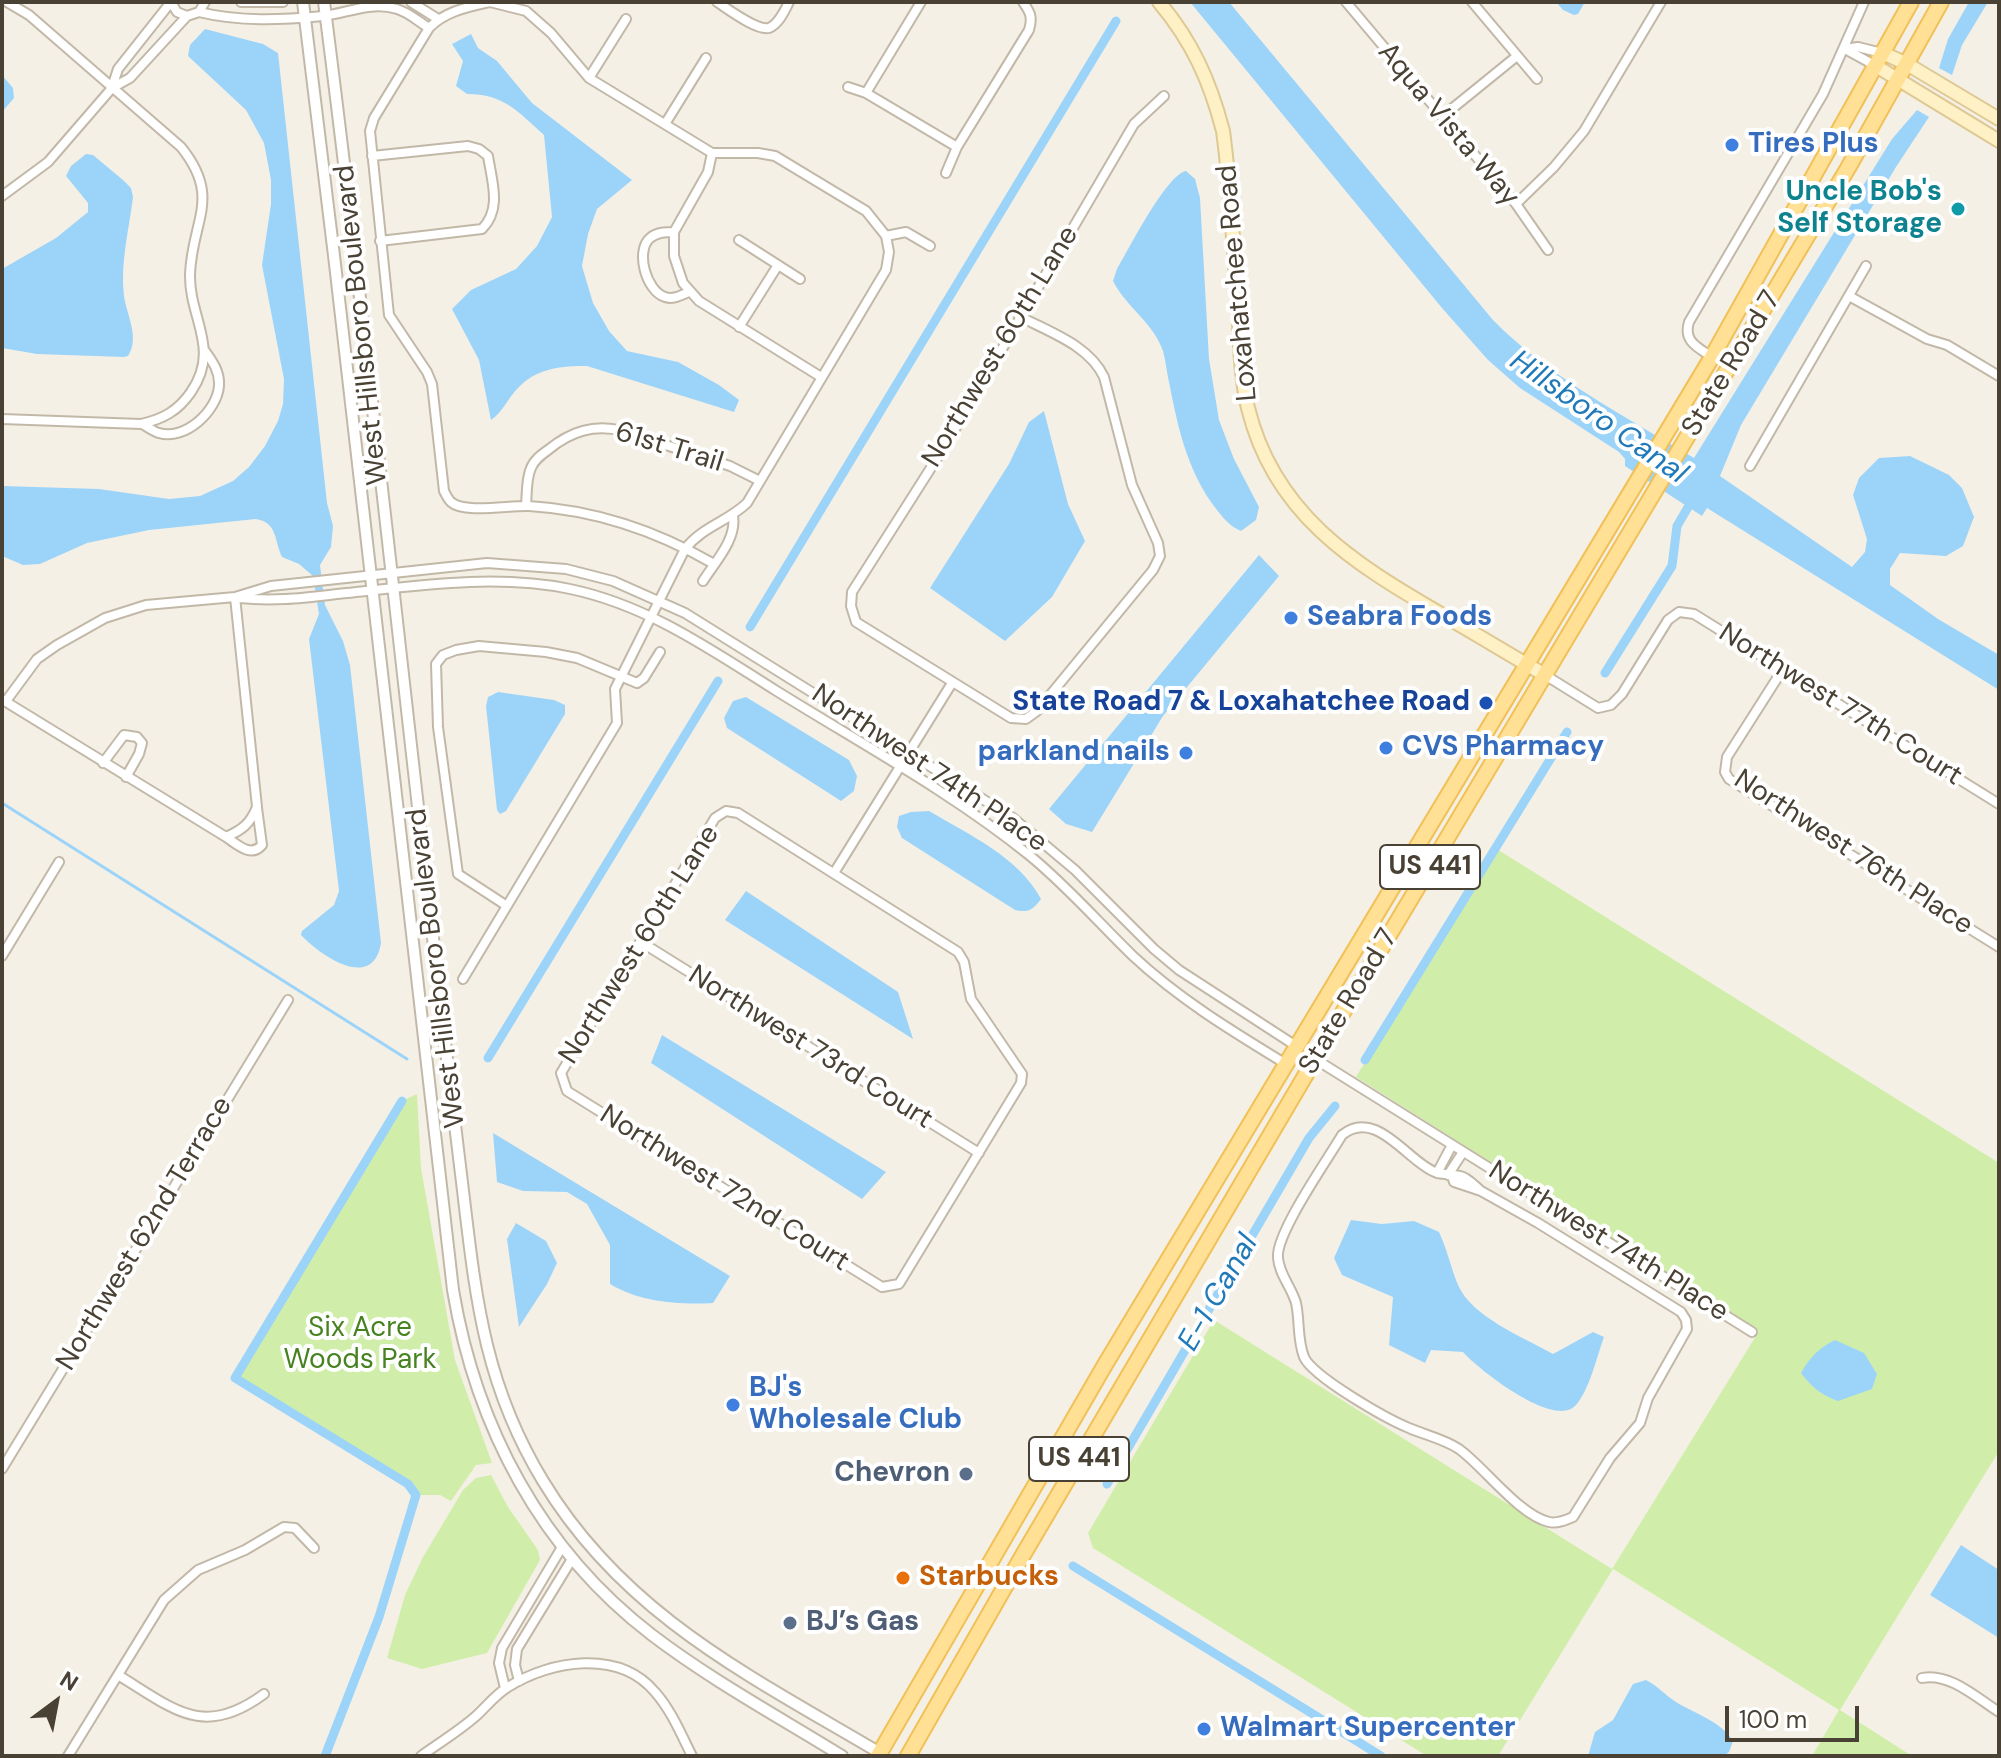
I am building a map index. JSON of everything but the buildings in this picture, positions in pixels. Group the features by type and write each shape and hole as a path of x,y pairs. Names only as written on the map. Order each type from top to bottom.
{"main road":[{"name":"Loxahatchee Road","path":"1159,2 1181,29 1200,61 1223,131 1241,363 1248,407 1271,467 1316,529 1346,555 1545,675"},
{"name":"State Road 7","path":"881,1755 1106,1363 1712,357 1911,2"},
{"name":"State Road 7","path":"908,1756 1286,1108 1685,443 1941,2"},
{"path":"1879,60 1907,64 1999,119"},
{"path":"1879,60 1897,81 1999,141"},
{"path":"1315,1059 1313,1039 1324,999"},
{"path":"1286,1108 1299,1067 1300,1054 1296,1046"},
{"path":"1100,1424 1110,1387 1106,1363"}],"street":[{"path":"2,419 141,424 159,420 174,412 187,399 204,367 205,350 190,272 203,200 201,180 193,162 181,147 29,15 7,2"},
{"path":"112,88 118,69 171,2 177,12 187,16"},
{"path":"199,12 205,2"},
{"path":"241,2 283,2"},
{"name":"West Hillsboro Boulevard","path":"303,2 459,1327 478,1395 529,1500 572,1559 632,1619 671,1649 842,1756"},
{"name":"West Hillsboro Boulevard","path":"324,2 478,1312 488,1356 512,1424 542,1480 586,1542 627,1586 676,1628 881,1755"},
{"path":"411,2 438,19"},
{"path":"463,979 617,723 615,689 685,549 696,535 733,516 747,503 886,270 889,252 886,236 866,211 775,156 712,153 589,78 539,20 526,11 490,2 457,10 438,19 429,28 374,118 370,131 389,315 432,384 444,491 451,503 464,507 526,506 589,514 629,525 685,549 714,564"},
{"path":"717,2 758,27 769,28 778,22 789,2"},
{"path":"866,93 921,2"},
{"path":"946,173 957,147 1029,30 1032,20 1023,2"},
{"name":"Aqua Vista Way","path":"1346,2 1516,204 1548,250"},
{"path":"1472,2 1537,79"},
{"path":"1516,204 1562,159 1584,131 1661,2"},
{"path":"1712,357 1689,341 1686,331 1689,322 1823,94 1864,2"},
{"path":"2,196 48,162 112,88 130,78 187,16 199,12 239,20 326,16 369,6 400,10 429,28"},
{"path":"589,78 626,19"},
{"path":"146,36 158,46"},
{"path":"1844,49 1858,47 1879,60"},
{"path":"1844,49 1879,60"},
{"path":"1443,116 1517,56"},
{"path":"665,124 706,58"},
{"path":"848,87 866,93 957,147"},
{"name":"Northwest 60th Lane","path":"952,683 856,622 851,606 852,592 948,441 1134,124 1164,96"},
{"path":"372,156 468,146 479,149 488,156 495,209 492,219 482,229 380,241"},
{"path":"712,153 708,172 674,232 674,256 683,283 689,292 739,327 821,377"},
{"path":"674,232 655,234 649,239 643,256 645,270 653,288 660,295 669,298 689,292"},
{"path":"886,236 906,232 930,246"},
{"path":"739,240 800,279"},
{"path":"739,327 778,265"},
{"path":"1750,466 1866,266"},
{"path":"1849,296 1927,339 1947,345 1999,376"},
{"path":"979,1153 1021,1083 1022,1074 971,999 964,962 958,952 834,873 952,683 1011,718 1026,719 1037,711 1153,570 1160,556 1158,543 1132,485 1104,377 1097,363 1087,353 1019,316"},
{"path":"141,424 160,434 184,431 202,418 218,392 218,374 205,350"},
{"name":"61st Trail","path":"526,506 530,470 536,459 557,443 589,428 609,427 623,431 730,466 760,481"},
{"path":"703,581 731,536 735,527 733,516"},
{"name":"Northwest 74th Place","path":"235,597 271,586 487,563 566,569 613,581 661,600 727,637 986,800 1038,837 1179,970 1296,1046"},
{"name":"Northwest 74th Place","path":"235,597 273,602 482,582 540,584 604,598 652,616 900,767 992,827 1030,856 1134,956 1180,995 1286,1064"},
{"path":"271,586 273,602"},
{"path":"235,597 262,845 255,851 245,850 4,700 37,659 105,618 146,605 235,597"},
{"name":"Northwest 77th Court","path":"1545,675 1598,708 1611,705 1622,694 1668,620 1679,612 1694,614 1999,804"},
{"path":"507,906 458,874 438,727 436,664 443,655 479,646 546,652 577,658 637,683 644,678 660,652"},
{"name":"Northwest 76th Place","path":"1783,669 1727,757 1725,772 1729,779 1999,947"},
{"path":"103,763 124,735 137,737 142,743 141,748 126,777"},
{"path":"226,837 244,829 252,821 257,807"},
{"name":"Northwest 60th Lane","path":"562,1082 561,1073 715,818 726,811 738,813 834,873"},
{"path":"2,956 59,862"},
{"name":"Northwest 73rd Court","path":"641,942 979,1153"},
{"name":"Northwest 62nd Terrace","path":"2,1469 288,1000"},
{"name":"Northwest 74th Place","path":"1315,1059 1752,1332"},
{"name":"Northwest 72nd Court","path":"562,1082 567,1091 882,1287 899,1284 979,1153"},
{"name":"Northwest 74th Place","path":"1357,1128 1375,1131 1402,1145 1419,1162 1437,1173 1460,1176 1681,1312 1686,1320 1687,1329 1648,1398 1640,1423 1610,1458 1573,1517 1563,1521 1549,1522 1529,1510 1498,1487 1461,1450 1388,1419 1317,1373 1304,1357 1294,1294 1277,1257 1285,1231 1342,1135 1349,1129 1357,1128"},
{"path":"1437,1173 1452,1145"},
{"name":"Northwest 74th Place","path":"1450,1176 1463,1152"},
{"path":"68,1756 164,1600 180,1585 198,1570 245,1550 284,1527 295,1528 314,1548"},
{"path":"505,1688 499,1663 502,1648 517,1620 562,1547 586,1542"},
{"path":"519,1681 515,1665 517,1649 572,1559 586,1542"},
{"path":"517,1620 529,1627"},
{"path":"421,1756 473,1718 505,1688 568,1664 590,1662 614,1666 634,1675 654,1690 669,1711 692,1756"},
{"path":"118,1675 177,1711 197,1717 230,1715 264,1694"},
{"path":"1922,1678 1929,1676 1948,1680 1999,1712"}],"green space":[{"path":"1492,846 1999,1163 1999,1451 1840,1710 1912,1756 1812,1756 1839,1710 1613,1569 1498,1756 1427,1756 1093,1548 1088,1533 1214,1320 1612,1569 1759,1331 1356,1077"},
{"name":"Six Acre Woods Park","path":"417,1094 421,1168 455,1360 492,1463 476,1465 451,1501 440,1495 416,1495 408,1484 235,1378 402,1101"},
{"path":"491,1475 508,1507 538,1550 540,1560 487,1653 422,1669 387,1658 405,1595 423,1557 463,1490 476,1478"}],"water":[{"name":"Hillsboro Canal","path":"1190,2 1229,2 1493,320 1515,341 1589,395 1694,458 1892,139 1917,110 1929,117 1741,425 1720,476 1852,567 1865,552 1867,539 1853,495 1859,478 1879,458 1910,456 1949,475 1962,488 1974,517 1963,546 1946,556 1900,553 1890,569 1890,585 1938,619 1999,655 1999,690 1707,508 1702,516 1625,466 1625,459 1619,452 1520,388 1488,360 1442,308"},
{"path":"1556,2 1585,2 1578,14 1574,15"},
{"path":"1969,2 1988,2 1962,45 1952,75 1939,68 1948,39"},
{"path":"205,29 263,44 278,53 327,503 333,526 331,547 320,565 325,605 343,641 350,665 381,943 376,958 368,965 357,968 333,960 301,935 334,905 339,891 309,639 319,614 313,576 299,564 282,557 272,528 256,519 149,530 87,543 40,564 23,565 2,556 2,486 99,489 169,499 200,496 233,481 249,467 278,421 283,404 284,379 262,265 271,204 271,180 264,143 246,110 188,56 190,45"},
{"path":"471,34 478,48 497,61 532,103 632,180 597,209 582,266 593,303 609,331 627,351 678,362 719,385 739,400 734,412 587,366 578,366 551,369 535,375 516,390 491,420 479,360 452,309 471,290 516,269 537,246 552,217 544,135 501,101 467,94 456,86 463,61 452,44"},
{"path":"2,75 13,88 14,98 2,112"},
{"path":"86,154 93,155 123,180 131,188 133,197 123,284 133,334 128,356 37,354 2,348 2,269 56,238 88,212 88,203 66,176 71,166"},
{"path":"1186,171 1195,179 1200,198 1209,359 1219,420 1234,459 1259,507 1256,520 1241,531 1221,515 1203,489 1180,432 1159,341 1113,281 1159,198 1168,185"},
{"path":"1044,411 1068,504 1085,541 1052,597 1005,641 930,588 1009,464 1029,422"},
{"path":"1259,555 1279,576 1163,716 1092,832 1066,824 1049,809"},
{"path":"498,692 554,700 565,705 565,714 506,811 500,814 497,810 486,706 488,697"},
{"path":"746,697 849,760 857,776 854,791 841,801 727,728 724,718 733,701"},
{"path":"929,811 1007,859 1032,884 1041,899 1038,903 1027,911 1015,910 902,838 897,827 899,816"},
{"path":"746,891 898,992 913,1039 725,920"},
{"path":"662,1035 886,1172 862,1199 651,1063"},
{"path":"493,1133 730,1276 713,1303 660,1301 634,1295 610,1284 610,1245 587,1204 567,1192 523,1191 497,1182"},
{"path":"1351,1220 1382,1224 1414,1221 1439,1232 1458,1285 1475,1307 1500,1325 1553,1354 1593,1332 1604,1337 1580,1400 1565,1411 1550,1409 1500,1383 1463,1352 1431,1350 1425,1363 1389,1345 1393,1297 1342,1275 1334,1258"},
{"path":"516,1223 546,1241 557,1263 519,1327 507,1239"},
{"path":"1835,1340 1864,1353 1877,1374 1872,1389 1838,1401 1818,1390 1801,1373 1815,1354"},
{"path":"1961,1545 1999,1570 1999,1638 1930,1595"},
{"path":"1646,1680 1676,1702 1722,1728 1733,1741 1729,1752 1724,1756 1588,1756 1595,1732 1613,1720 1633,1684"}],"waterway":[{"path":"750,627 1116,21"},
{"name":"E-1 Canal","path":"1605,673 1672,566 1677,526 1694,497"},
{"path":"488,1058 718,681"},
{"name":"E-1 Canal","path":"1365,1060 1567,732"},
{"path":"2,803 407,1059"},
{"path":"325,1756 379,1617 416,1495 408,1484 235,1378 402,1101"},
{"name":"E-1 Canal","path":"1107,1484 1309,1138 1335,1106"},
{"path":"1073,1566 1381,1756"}],"place":[{"name":"Tires Plus","path":"1732,145"},
{"name":"Uncle Bob's Self Storage","path":"1958,209"},
{"name":"Seabra Foods","path":"1291,618"},
{"name":"State Road 7 & Loxahatchee Road","path":"1486,703"},
{"name":"CVS Pharmacy","path":"1386,748"},
{"name":"parkland nails","path":"1186,753"},
{"name":"BJ's Wholesale Club","path":"733,1405"},
{"name":"Chevron","path":"966,1474"},
{"name":"Starbucks","path":"903,1578"},
{"name":"BJ’s Gas","path":"790,1623"},
{"name":"Walmart Supercenter","path":"1204,1729"}]}
